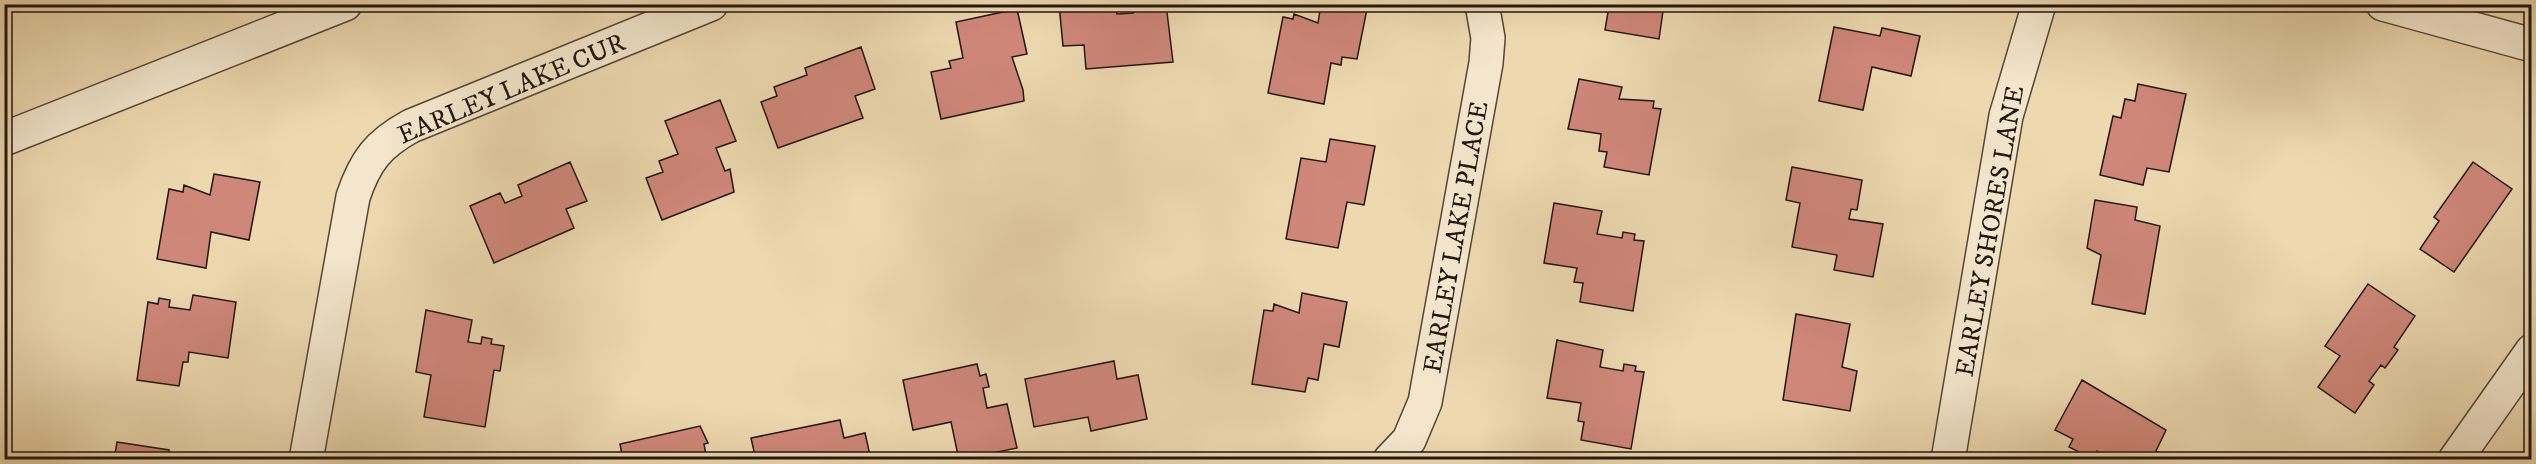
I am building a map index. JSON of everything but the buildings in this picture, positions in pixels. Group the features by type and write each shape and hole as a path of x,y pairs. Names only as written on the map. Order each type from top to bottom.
{"street":[{"path":"4,140 345,4"},
{"name":"EARLEY LAKE CUR","path":"306,459 353,197 360,175 373,154 391,137 411,126 711,4"},
{"name":"EARLEY LAKE PLACE","path":"1390,459 1409,440 1425,402 1486,63 1488,38 1482,4"},
{"name":"EARLEY SHORES LANE","path":"1948,459 2006,116 2039,4"},
{"path":"2383,4 2532,45"},
{"path":"2455,459 2532,351"}]}
